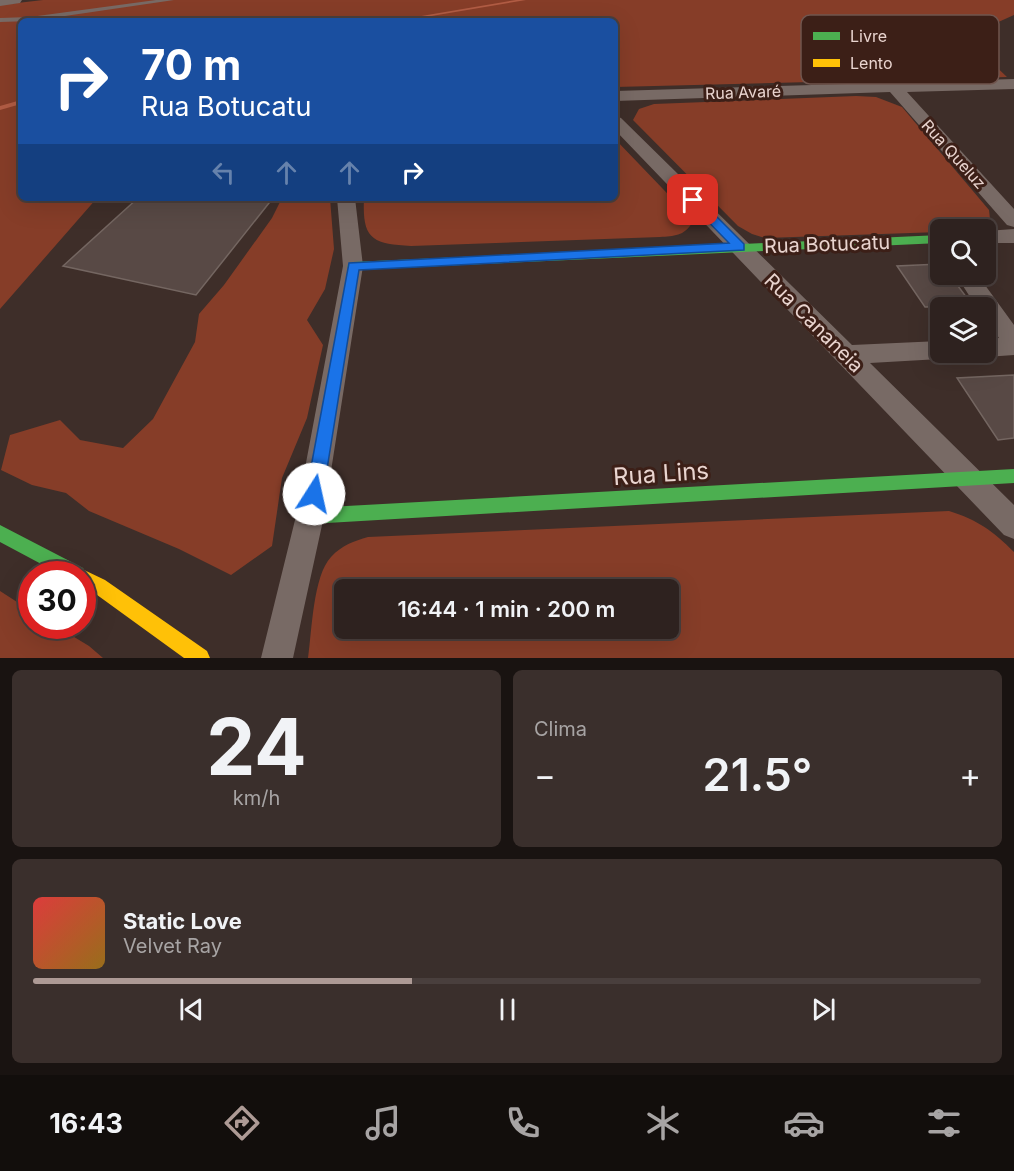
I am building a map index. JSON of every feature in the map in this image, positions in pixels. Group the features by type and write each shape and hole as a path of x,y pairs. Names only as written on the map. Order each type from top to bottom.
{"street":[{"path":"0,2 16,0"},
{"name":"Rua Avaré","path":"618,96 1014,84"},
{"name":"Rua Queluz","path":"894,87 1014,221"},
{"name":"Rua Cananeia","path":"618,124 1014,525"},
{"path":"277,658 310,516 353,266 346,201"},
{"path":"996,237 1014,236"},
{"name":"Rua Botucatu","path":"353,266 930,239"},
{"path":"973,285 1014,344 996,347"},
{"path":"846,355 930,351"},
{"name":"Rua Lins","path":"310,516 1014,476"},
{"path":"0,533 53,561"},
{"path":"96,585 200,658"}],"lane":[{"path":"37,18 171,0"},
{"path":"0,20 18,19"}],"shaded area":[{"path":"43,0 1014,0 1014,15 999,22 999,15 801,15 801,82 618,87 618,18 18,18 18,201 94,201 0,309 0,5"},
{"path":"999,69 1007,77 999,77"},
{"path":"876,97 902,107 989,210 990,219 930,219 930,232 765,238 752,234 738,226 633,120 639,109 654,104"},
{"path":"618,142 687,214 692,223 686,231 674,236 411,246 378,241 372,237 365,223 364,201 618,201"},
{"path":"280,201 330,201 334,249 325,289 307,320 323,345 307,418 282,478 272,546 231,575 179,549 89,511 66,493 32,485 1,470 10,435 60,420 80,440 123,448 153,419 195,342 199,314 224,285 272,218"},
{"path":"949,511 984,527 1014,552 1014,658 308,658 320,577 331,557 339,549 368,537"},
{"path":"0,591 18,603 18,639 77,639 103,658 0,658"}],"building":[{"path":"135,201 271,201 196,295 63,266"},
{"path":"930,264 930,285 957,285 966,297 930,297 930,307 925,307 897,266"},
{"path":"1014,375 1014,438 998,440 957,378"}],"waterway":[{"path":"413,18 524,0"},
{"path":"0,108 18,103"}],"traffic: fast":[{"path":"353,266 930,239"},
{"path":"310,516 1014,476"},
{"path":"0,533 53,561"}],"traffic: slow":[{"path":"96,585 200,658"}],"route":[{"path":"314,494 353,266 739,247 693,200"}]}
